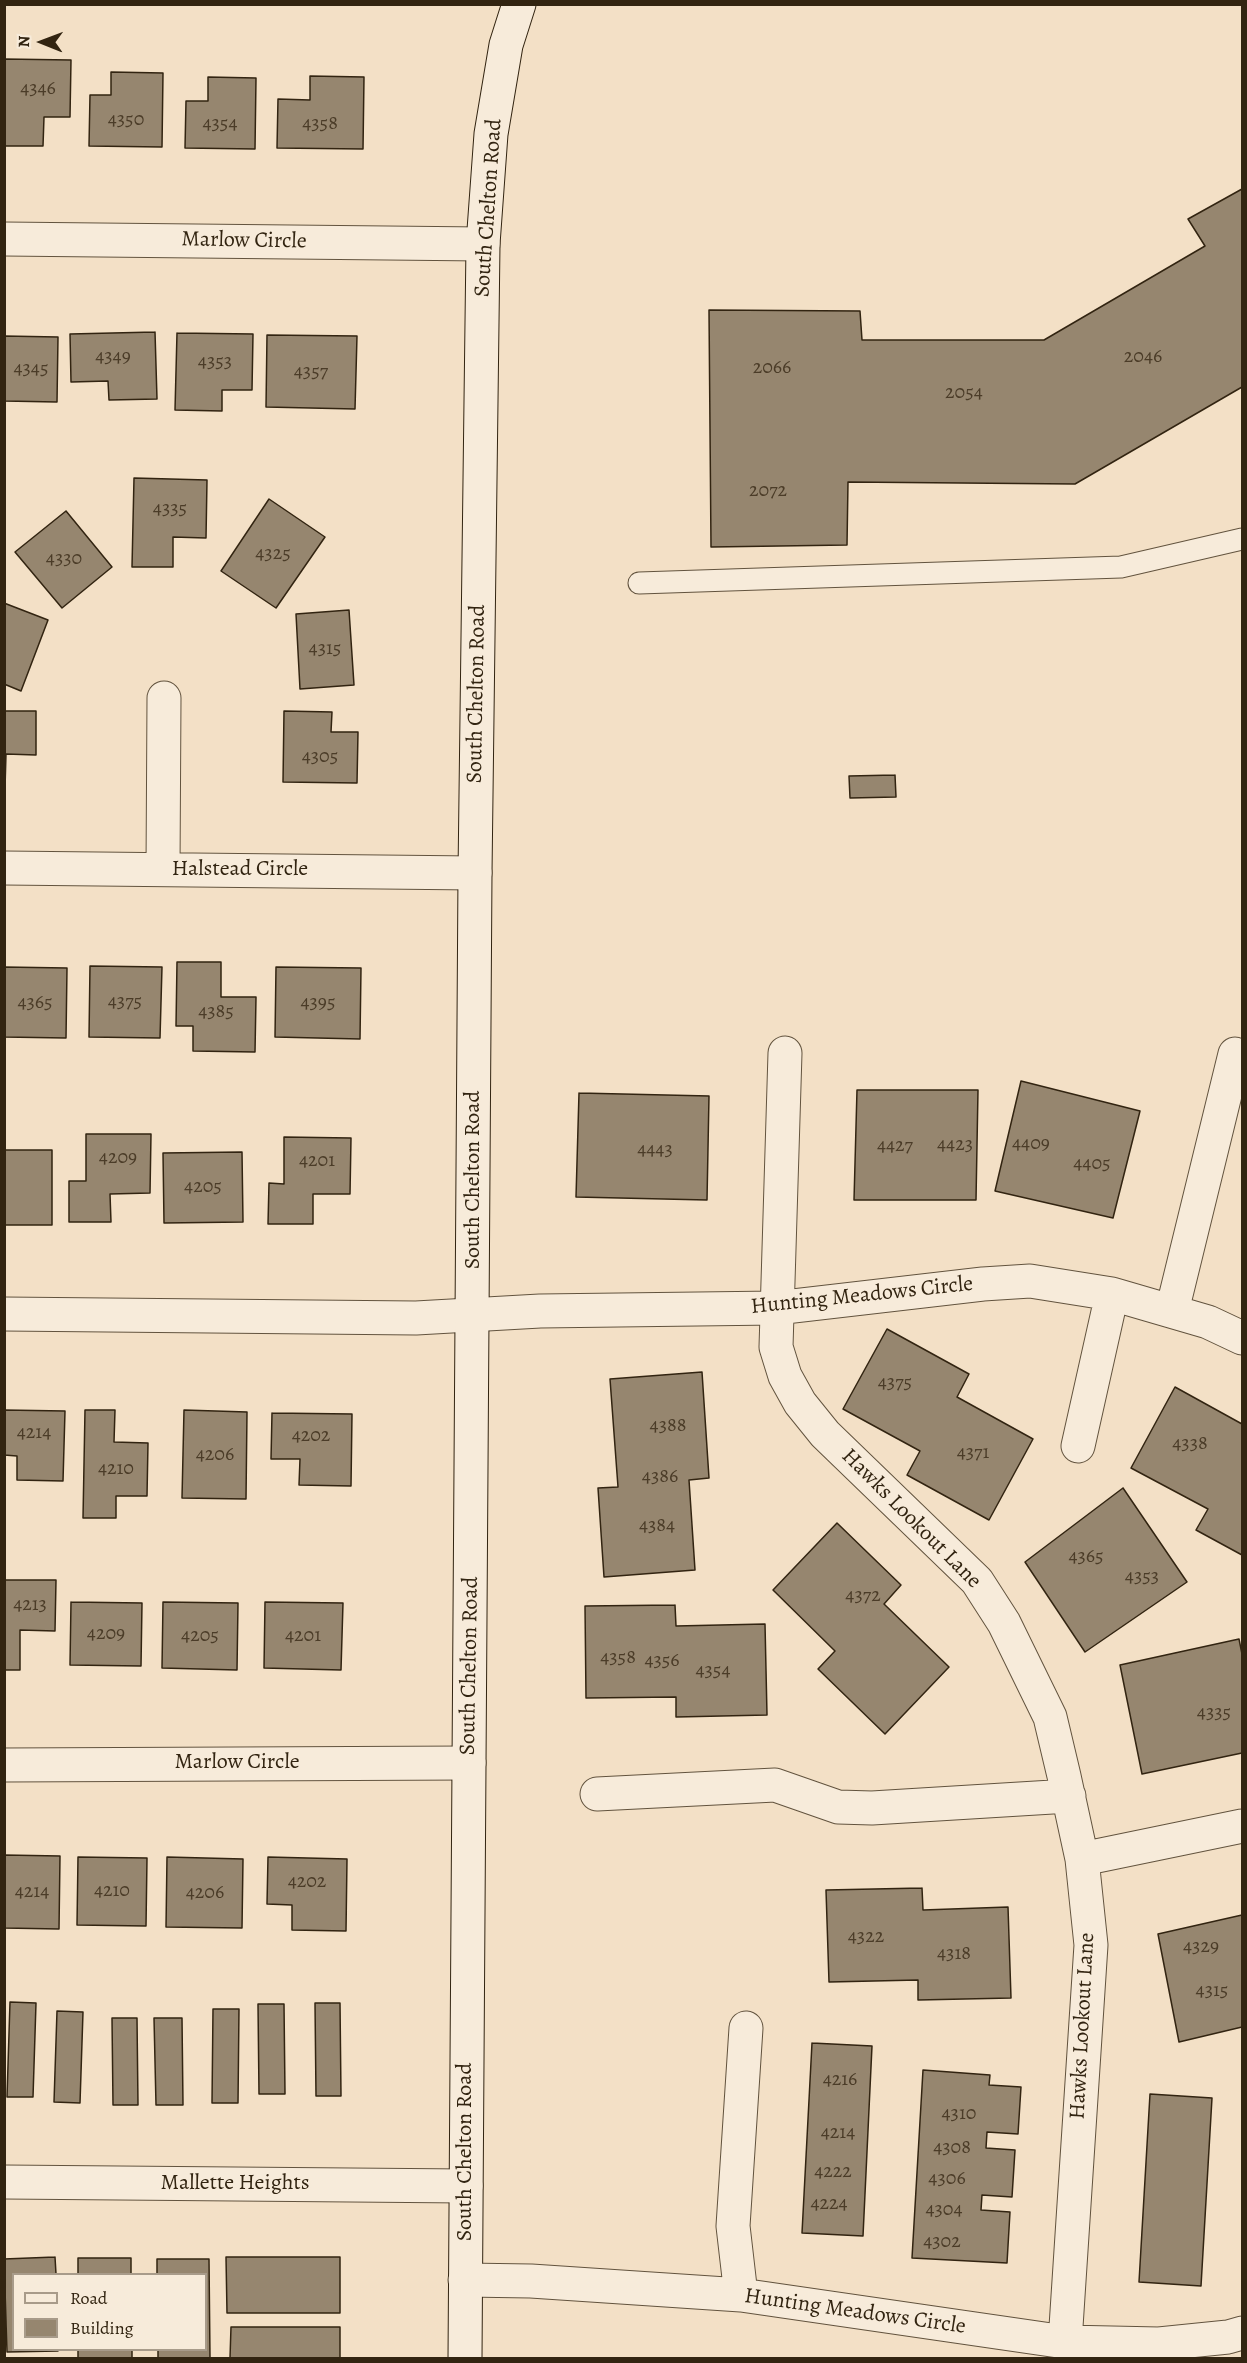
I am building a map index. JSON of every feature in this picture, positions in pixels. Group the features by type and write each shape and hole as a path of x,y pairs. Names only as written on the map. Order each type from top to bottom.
{"street":[{"name":"South Chelton Road","path":"465,2358 475,873 483,244 491,134 506,45 519,4"},
{"name":"Marlow Circle","path":"4,239 483,244"},
{"path":"163,869 164,698"},
{"name":"Halstead Circle","path":"4,868 475,873"},
{"name":"Hawks Lookout Lane","path":"785,1053 776,1308 776,1347 785,1376 800,1403 825,1434 976,1581 1004,1623 1050,1717 1069,1796 1082,1859 1090,1945 1065,2342"},
{"path":"1172,1311 1234,1054"},
{"name":"Hunting Meadows Circle","path":"473,1315 596,1310 776,1308 983,1284 1030,1281 1112,1294 1208,1322 1242,1338"},
{"path":"1078,1446 1112,1294"},
{"path":"4,1314 416,1318 473,1315"},
{"name":"Marlow Circle","path":"4,1765 469,1763"},
{"path":"597,1794 775,1785 838,1806 872,1808 1069,1796"},
{"path":"1082,1859 1242,1826"},
{"path":"741,2295 733,2226 746,2028"},
{"name":"Mallette Heights","path":"4,2182 466,2186"},
{"name":"Hunting Meadows Circle","path":"465,2280 531,2281 741,2295 1065,2342 1159,2344 1228,2337 1242,2333"}],"lane":[{"path":"639,583 1121,567 1242,539"}],"building":[{"path":"4,59 71,60 70,117 44,117 43,146 4,146"},
{"path":"111,72 163,73 162,147 89,146 90,95 111,95"},
{"path":"310,76 364,77 363,149 277,148 278,99 310,100"},
{"path":"208,77 256,78 255,149 185,148 186,101 208,101"},
{"path":"1242,189 1242,387 1075,484 848,482 847,545 711,547 709,310 860,311 862,340 1044,340 1205,246 1188,219"},
{"path":"155,332 157,399 109,400 108,381 71,382 70,334"},
{"path":"177,333 253,334 252,390 222,390 222,411 175,410"},
{"path":"267,335 357,336 355,409 266,407"},
{"path":"4,336 58,337 57,402 4,401"},
{"path":"134,478 207,480 206,538 173,537 173,567 132,567"},
{"path":"269,499 325,537 276,608 221,571"},
{"path":"66,511 112,567 62,608 15,552"},
{"path":"4,603 48,620 21,691 4,684"},
{"path":"349,610 354,685 300,689 296,614"},
{"path":"4,711 36,711 36,755 6,754 5,788"},
{"path":"284,711 332,712 331,732 358,732 357,783 283,782"},
{"path":"895,775 896,797 850,798 849,776"},
{"path":"177,962 221,962 221,997 256,997 255,1052 193,1051 193,1026 176,1026"},
{"path":"90,966 162,967 160,1038 89,1037"},
{"path":"4,967 67,968 66,1038 4,1037"},
{"path":"276,967 361,968 360,1039 275,1037"},
{"path":"1021,1081 1140,1111 1113,1218 995,1191"},
{"path":"857,1090 978,1090 976,1200 854,1200"},
{"path":"579,1093 709,1096 707,1200 576,1197"},
{"path":"86,1134 151,1134 150,1193 110,1194 111,1222 69,1222 69,1181 86,1181"},
{"path":"284,1137 351,1138 350,1194 313,1194 313,1224 268,1224 269,1183 284,1184"},
{"path":"4,1150 52,1150 52,1225 4,1225"},
{"path":"242,1152 243,1222 164,1223 163,1153"},
{"path":"887,1329 969,1374 957,1397 1033,1439 989,1520 907,1475 920,1451 843,1409"},
{"path":"702,1372 709,1478 689,1480 695,1570 604,1577 598,1488 618,1487 610,1379"},
{"path":"1175,1387 1242,1424 1242,1555 1196,1530 1208,1509 1131,1468"},
{"path":"4,1410 65,1411 63,1481 17,1480 17,1456 4,1455"},
{"path":"85,1410 115,1410 114,1442 148,1443 147,1496 116,1496 116,1518 83,1518"},
{"path":"184,1410 247,1412 246,1499 182,1498"},
{"path":"272,1413 352,1414 351,1486 299,1485 300,1459 271,1459"},
{"path":"1123,1488 1187,1582 1085,1652 1025,1562"},
{"path":"837,1523 901,1585 884,1604 949,1667 885,1734 818,1669 835,1651 773,1590"},
{"path":"4,1580 56,1580 55,1631 20,1630 20,1670 4,1670"},
{"path":"71,1602 142,1603 141,1666 70,1665"},
{"path":"163,1602 238,1603 237,1670 162,1668"},
{"path":"265,1602 343,1603 341,1670 264,1668"},
{"path":"675,1605 676,1626 765,1624 767,1715 676,1717 676,1697 586,1698 585,1606"},
{"path":"1239,1639 1242,1654 1242,1753 1142,1774 1120,1665"},
{"path":"4,1855 60,1856 59,1929 4,1928"},
{"path":"78,1857 147,1858 146,1926 77,1925"},
{"path":"167,1857 243,1859 242,1928 166,1927"},
{"path":"268,1857 347,1859 346,1931 292,1930 292,1905 267,1904"},
{"path":"922,1888 923,1910 1008,1907 1011,1998 918,2000 918,1980 829,1982 826,1890"},
{"path":"1242,1915 1242,2027 1179,2042 1158,1934"},
{"path":"10,2002 36,2003 33,2097 7,2097"},
{"path":"315,2003 340,2003 341,2096 316,2096"},
{"path":"258,2004 284,2004 285,2094 259,2094"},
{"path":"213,2009 239,2009 238,2103 212,2103"},
{"path":"57,2011 83,2012 80,2103 54,2102"},
{"path":"112,2018 137,2018 138,2105 113,2105"},
{"path":"154,2018 182,2018 183,2105 156,2105"},
{"path":"812,2043 872,2046 863,2236 802,2233"},
{"path":"923,2070 990,2075 989,2085 1021,2087 1018,2134 987,2132 986,2148 1015,2150 1012,2197 982,2195 981,2210 1010,2212 1007,2263 912,2258"},
{"path":"1150,2094 1212,2098 1201,2286 1139,2282"},
{"path":"55,2257 56,2273 12,2273 12,2351 58,2351 7,2352 4,2259"},
{"path":"226,2257 340,2257 340,2313 227,2313"},
{"path":"78,2258 131,2258 131,2273 78,2273"},
{"path":"157,2259 209,2259 210,2358 158,2358 158,2351 207,2351 207,2273 157,2273"},
{"path":"231,2327 340,2327 340,2358 230,2358"},
{"path":"78,2351 132,2351 132,2358 78,2358"}]}
